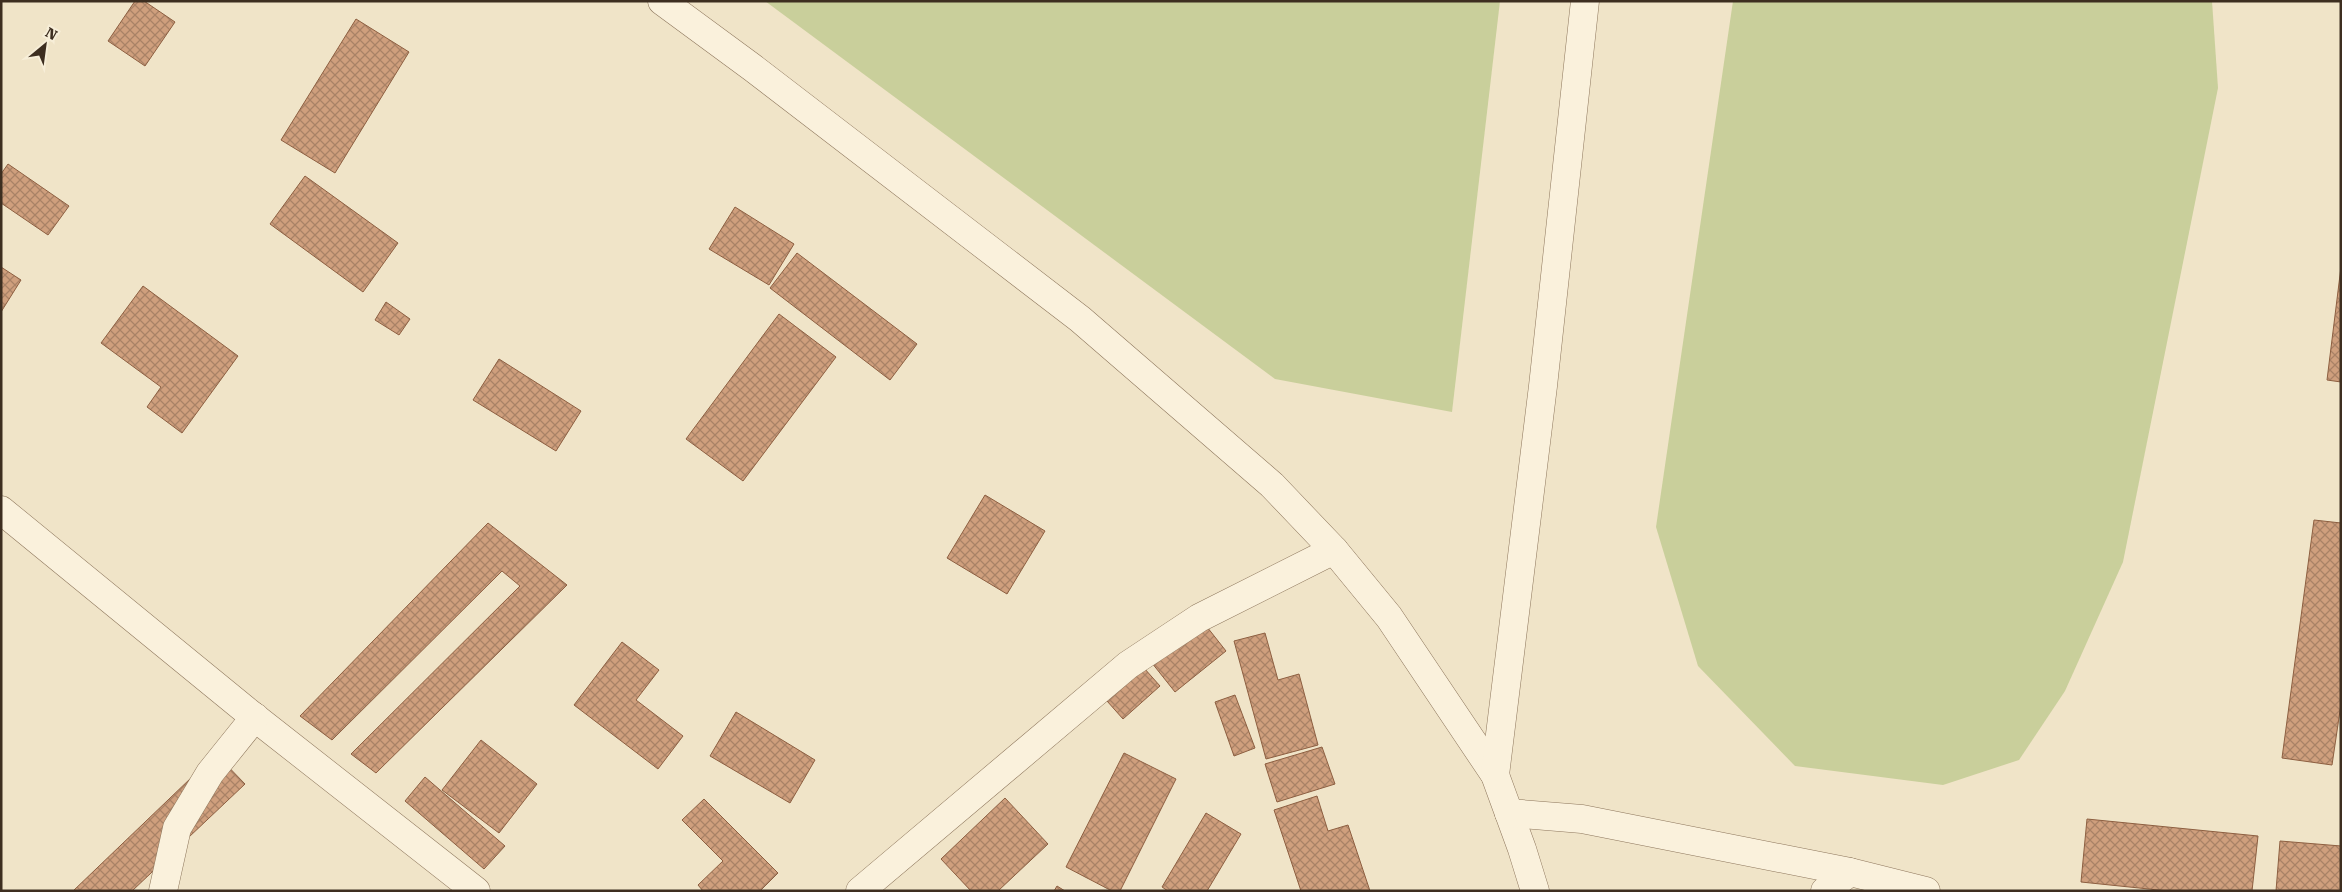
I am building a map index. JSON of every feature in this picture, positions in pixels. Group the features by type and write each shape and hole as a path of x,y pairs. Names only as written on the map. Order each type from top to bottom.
{"street":[{"path":"662,1 1080,319 1272,485 1334,550 1389,617 1495,775 1535,891"},
{"path":"1495,775 1542,396 1586,1"},
{"path":"1,510 255,717 476,891"},
{"path":"860,891 1128,665 1199,618 1334,550"},
{"path":"163,891 177,828 210,773 255,717"},
{"path":"1509,813 1582,819 1850,872 1926,891"},
{"path":"1515,891 1522,849"},
{"path":"1826,891 1850,872"}],"green space":[{"path":"765,1 1500,1 1452,412 1275,379"},
{"path":"1733,1 2212,1 2218,88 2123,562 2065,691 2019,760 1943,785 1795,766 1698,666 1656,527"}],"building":[{"path":"135,1 144,1 175,22 145,66 108,41"},
{"path":"356,19 409,52 335,173 281,140"},
{"path":"8,164 69,206 48,235 1,203 1,174"},
{"path":"305,176 398,243 363,292 270,224"},
{"path":"735,207 794,244 769,285 709,249"},
{"path":"797,253 917,344 890,380 770,288"},
{"path":"1,267 21,280 1,312"},
{"path":"2341,267 2341,382 2327,380"},
{"path":"143,286 238,356 182,433 147,407 161,387 101,343"},
{"path":"386,302 410,319 399,335 375,320"},
{"path":"779,314 836,357 743,481 686,439"},
{"path":"499,359 581,411 556,451 473,400"},
{"path":"985,495 1045,531 1007,594 947,558"},
{"path":"2314,520 2341,523 2341,704 2332,765 2282,758"},
{"path":"488,523 567,585 376,773 351,754 520,586 502,571 332,740 300,716"},
{"path":"1196,613 1226,651 1175,692 1144,653"},
{"path":"1265,633 1278,680 1299,674 1318,745 1266,759 1234,641"},
{"path":"622,642 659,670 636,700 683,736 658,769 574,705"},
{"path":"1136,659 1160,686 1123,719 1099,692"},
{"path":"1235,695 1255,748 1234,756 1215,702"},
{"path":"736,712 815,760 790,803 710,756"},
{"path":"481,740 537,784 499,833 442,790"},
{"path":"1322,747 1335,784 1277,802 1265,764"},
{"path":"1124,753 1176,779 1120,891 1112,891 1066,867"},
{"path":"216,754 245,784 132,891 73,891"},
{"path":"425,777 505,846 484,869 405,801"},
{"path":"1317,796 1328,831 1348,825 1370,891 1301,891 1274,810"},
{"path":"1005,798 1048,844 998,891 971,891 941,859"},
{"path":"704,799 778,873 760,891 703,891 698,885 723,861 682,820"},
{"path":"1206,813 1241,834 1207,891 1168,891 1162,887"},
{"path":"2087,819 2258,836 2252,891 2168,891 2081,882"},
{"path":"2280,841 2341,846 2341,891 2276,891"},
{"path":"1057,886 1065,891 1054,891"}]}
